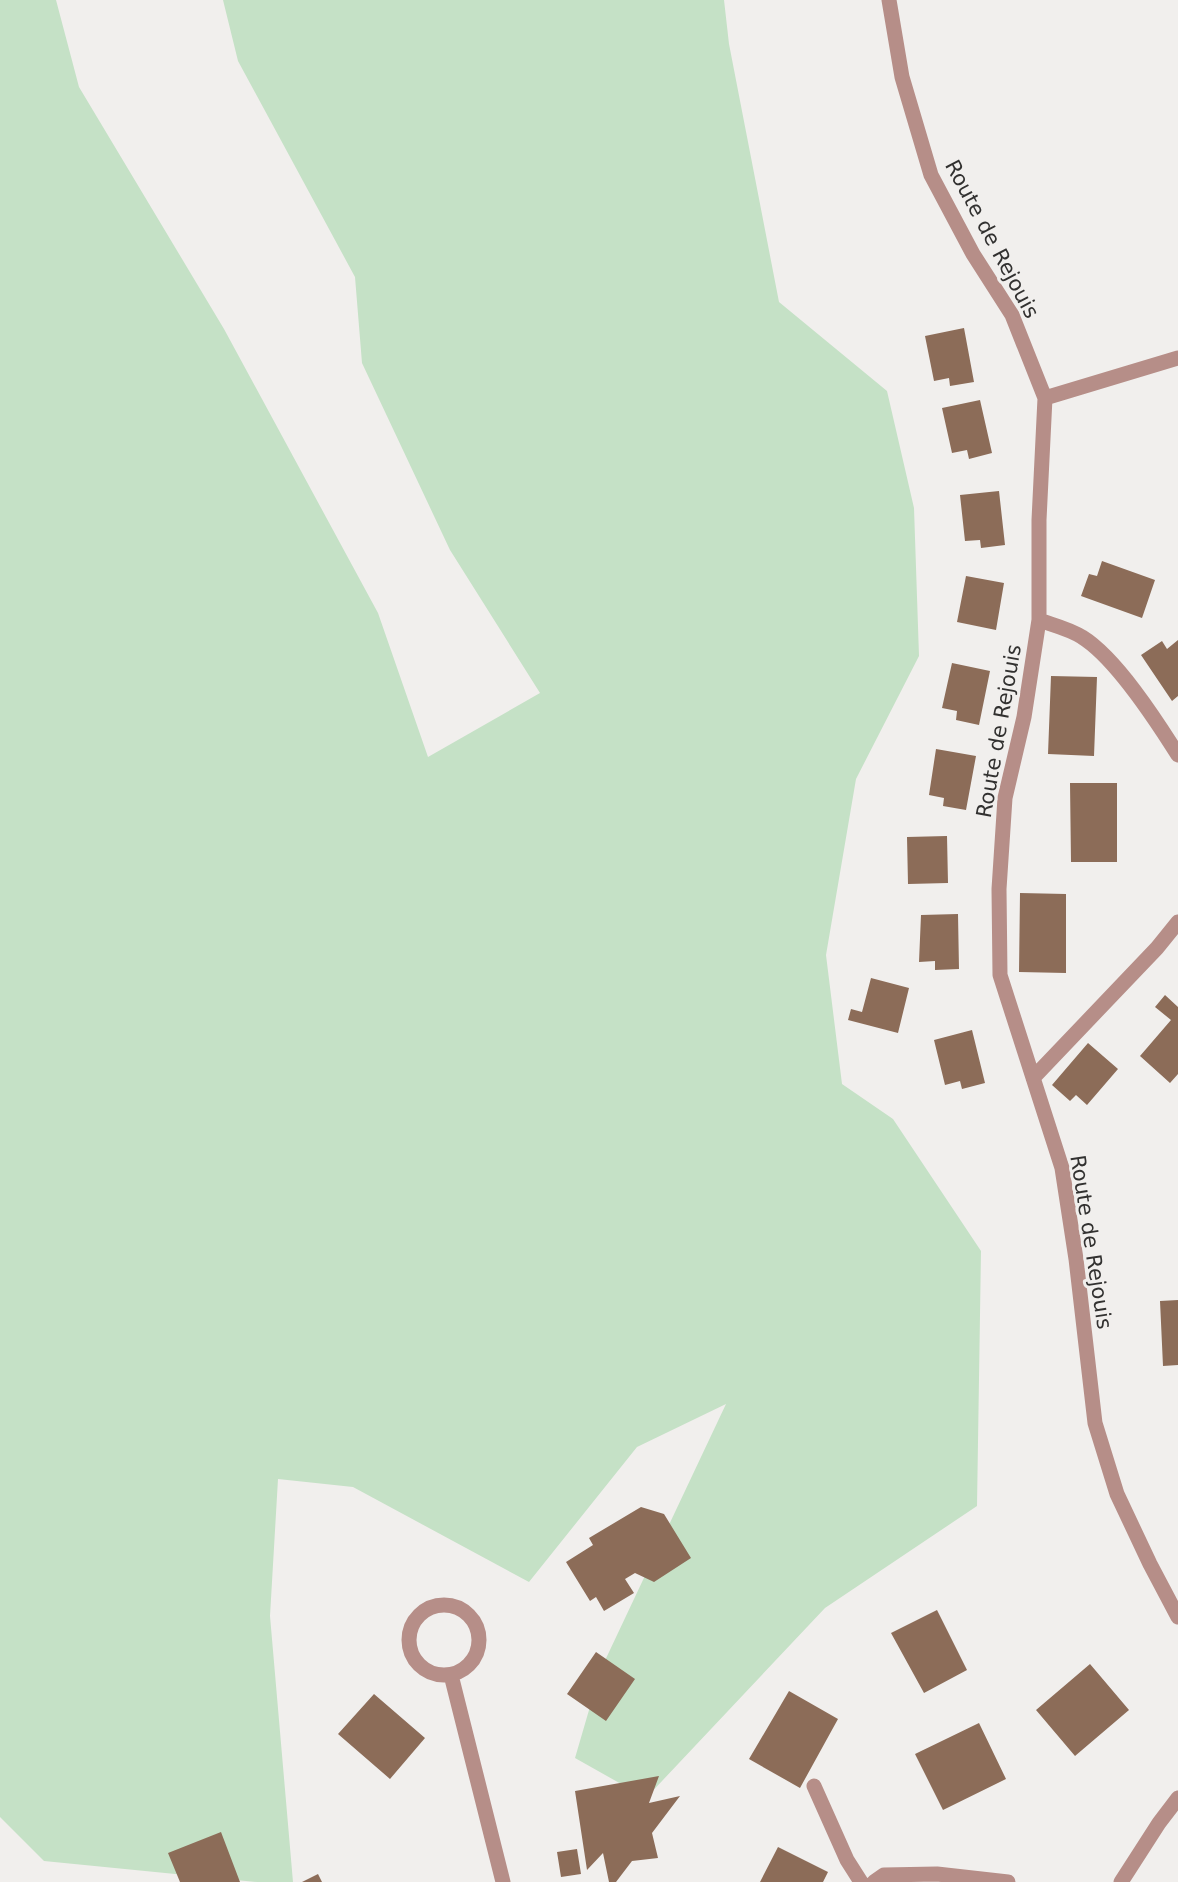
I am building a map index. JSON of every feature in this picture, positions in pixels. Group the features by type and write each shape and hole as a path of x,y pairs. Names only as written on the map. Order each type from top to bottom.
{"street":[{"name":"Route de Rejouis","path":"889,0 902,77 931,175 973,254 1012,315 1045,398 1039,520 1039,620 1024,717 1005,798 999,889 1000,975 1062,1168 1076,1259 1095,1423 1117,1494 1178,1617"},
{"path":"1045,398 1178,358"},
{"path":"1039,620 1081,636 1104,654 1178,755"},
{"path":"1033,1078 1157,948 1178,922"},
{"path":"446,1605 460,1608 472,1617 479,1630 480,1645 475,1659 465,1670 451,1675 436,1675 423,1668 413,1657 409,1643 411,1628 418,1616 431,1607 446,1605"},
{"path":"451,1675 503,1882"},
{"path":"814,1786 847,1860 861,1882"},
{"path":"1121,1882 1178,1798"},
{"path":"874,1882 884,1875 937,1874 1008,1882"}],"green space":[{"path":"0,0 56,0 79,87 224,329 378,613 428,757 540,693 450,550 362,363 355,277 238,61 223,0 724,0 729,44 779,302 887,391 914,508 919,656 856,779 826,955 842,1084 893,1119 981,1251 977,1506 825,1608 646,1798 575,1758 601,1669 726,1404 637,1447 529,1582 353,1487 278,1479 270,1616 293,1882 257,1882 44,1861 0,1817"}],"building":[{"path":"964,328 974,382 950,386 949,378 934,381 925,336"},
{"path":"980,400 992,453 969,459 967,450 952,453 942,408"},
{"path":"999,491 1005,545 981,548 980,540 965,541 960,495"},
{"path":"1102,561 1155,580 1142,618 1081,596 1089,574 1097,576"},
{"path":"966,576 1004,583 996,630 957,622"},
{"path":"1178,640 1178,696 1172,701 1141,655 1162,641 1167,649"},
{"path":"952,663 990,671 979,725 956,720 957,711 942,708"},
{"path":"1051,676 1097,677 1094,756 1048,754"},
{"path":"936,749 976,756 966,810 943,806 944,798 929,795"},
{"path":"1070,783 1117,783 1117,862 1071,862"},
{"path":"947,836 948,883 908,884 907,837"},
{"path":"1020,893 1066,894 1066,973 1019,972"},
{"path":"958,914 959,969 935,970 935,961 919,962 921,915"},
{"path":"871,978 909,988 898,1033 848,1020 851,1009 862,1012"},
{"path":"1165,995 1178,1007 1178,1074 1170,1083 1140,1056 1171,1020 1155,1007"},
{"path":"972,1030 985,1083 962,1089 960,1081 945,1085 934,1040"},
{"path":"1088,1043 1118,1069 1087,1105 1076,1095 1070,1101 1052,1085"},
{"path":"1178,1300 1178,1365 1163,1366 1160,1301"},
{"path":"641,1507 664,1514 691,1558 654,1582 635,1573 625,1579 634,1593 604,1611 596,1597 590,1601 566,1562 593,1545 589,1538"},
{"path":"937,1610 967,1670 924,1693 891,1633"},
{"path":"596,1652 635,1679 606,1721 567,1694"},
{"path":"1090,1664 1129,1710 1075,1756 1036,1710"},
{"path":"789,1691 838,1719 800,1788 749,1759"},
{"path":"374,1694 425,1738 390,1779 338,1734"},
{"path":"979,1723 1006,1779 943,1810 915,1754"},
{"path":"659,1776 649,1803 680,1796 652,1833 658,1858 632,1861 616,1882 609,1882 603,1853 587,1870 575,1791"},
{"path":"221,1832 240,1882 180,1882 168,1853"},
{"path":"778,1847 828,1872 823,1882 760,1882"},
{"path":"577,1849 581,1874 561,1877 557,1852"},
{"path":"318,1874 322,1882 302,1882"}]}
